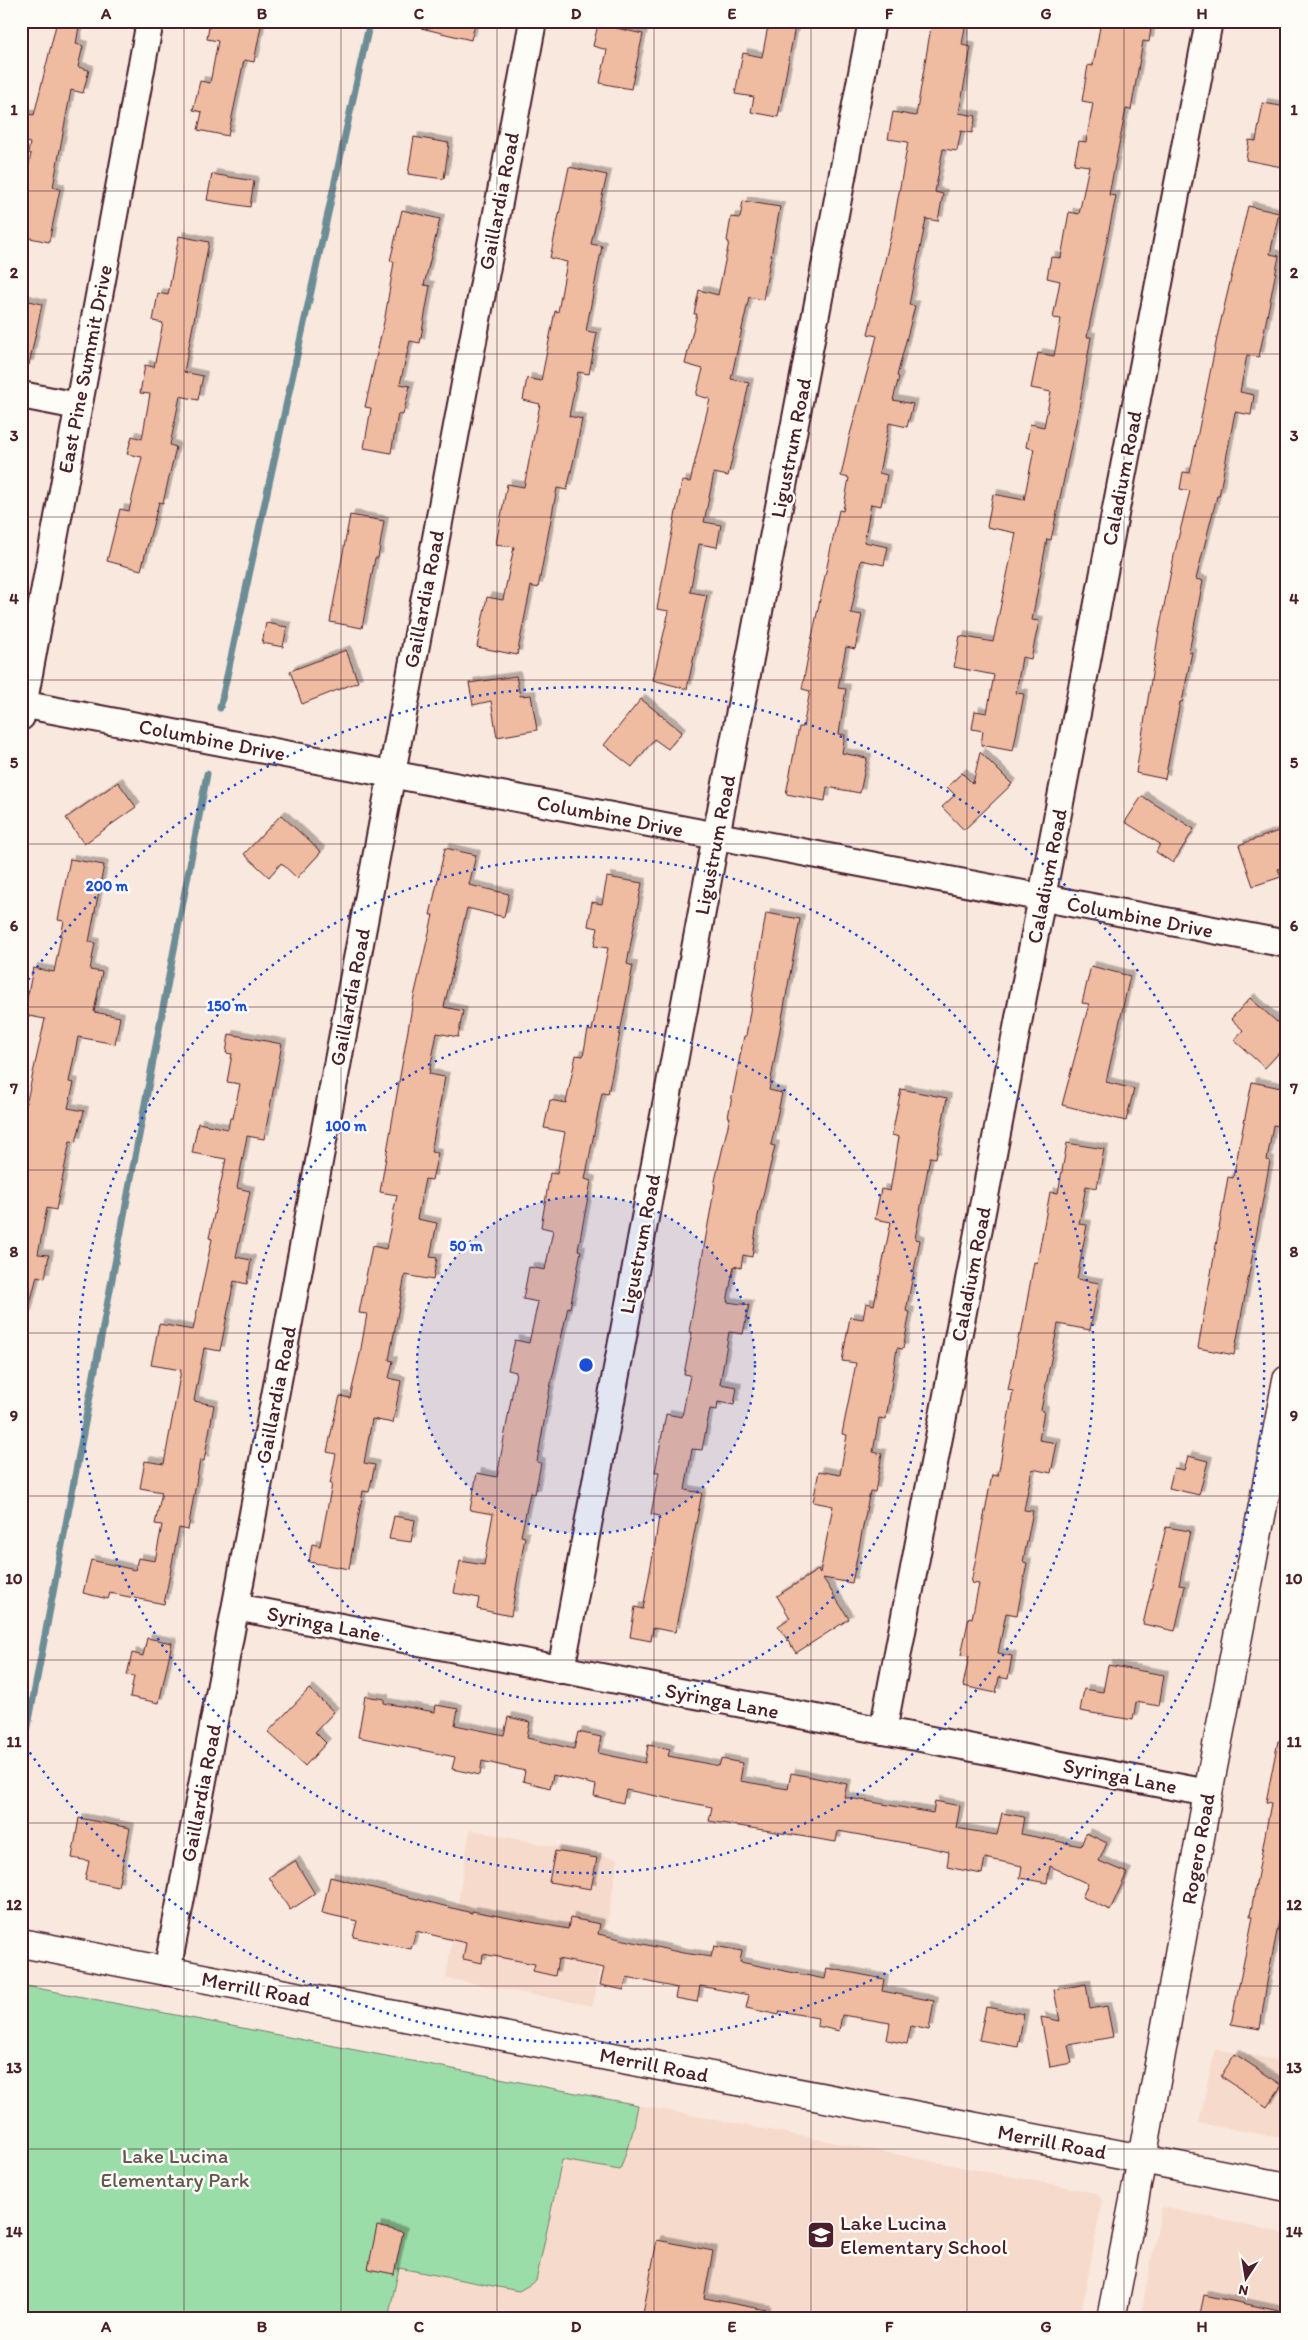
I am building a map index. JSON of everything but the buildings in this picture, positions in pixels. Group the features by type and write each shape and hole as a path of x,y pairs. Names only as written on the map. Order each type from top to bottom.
{"main road":[{"name":"Rogero Road","path":"1111,2319 1142,2159 1208,1792 1287,1380"},
{"name":"Merrill Road","path":"21,1943 1287,2186"}],"street":[{"name":"East Pine Summit Drive","path":"22,708 150,21"},
{"name":"Gaillardia Road","path":"167,1972 533,21"},
{"name":"Ligustrum Road","path":"561,1670 716,836 872,21"},
{"name":"Caladium Road","path":"883,1731 1209,21"},
{"path":"21,395 78,406"},
{"name":"Columbine Drive","path":"22,708 391,775 1287,944"},
{"name":"Syringa Lane","path":"236,1607 1208,1792"}],"shaded area":[{"path":"470,1830 618,1859 593,2006 446,1978"},
{"path":"1215,2049 1287,2062 1287,2139 1199,2123"},
{"name":"Lake Lucina Elementary School","path":"638,2105 1097,2193 1102,2201 1080,2319 389,2319 399,2268 519,2291 536,2281 562,2160 620,2170 633,2131"},
{"path":"1162,2207 1287,2234 1287,2319 1140,2319"}],"green space":[{"name":"Lake Lucina Elementary Park","path":"21,1985 638,2105 633,2131 620,2170 562,2160 536,2281 519,2291 399,2268 388,2319 21,2319"}],"waterway":[{"path":"220,708 370,21"},
{"path":"21,1763 207,774"}],"place":[{"name":"Lake Lucina Elementary School","path":"821,2235"}]}
